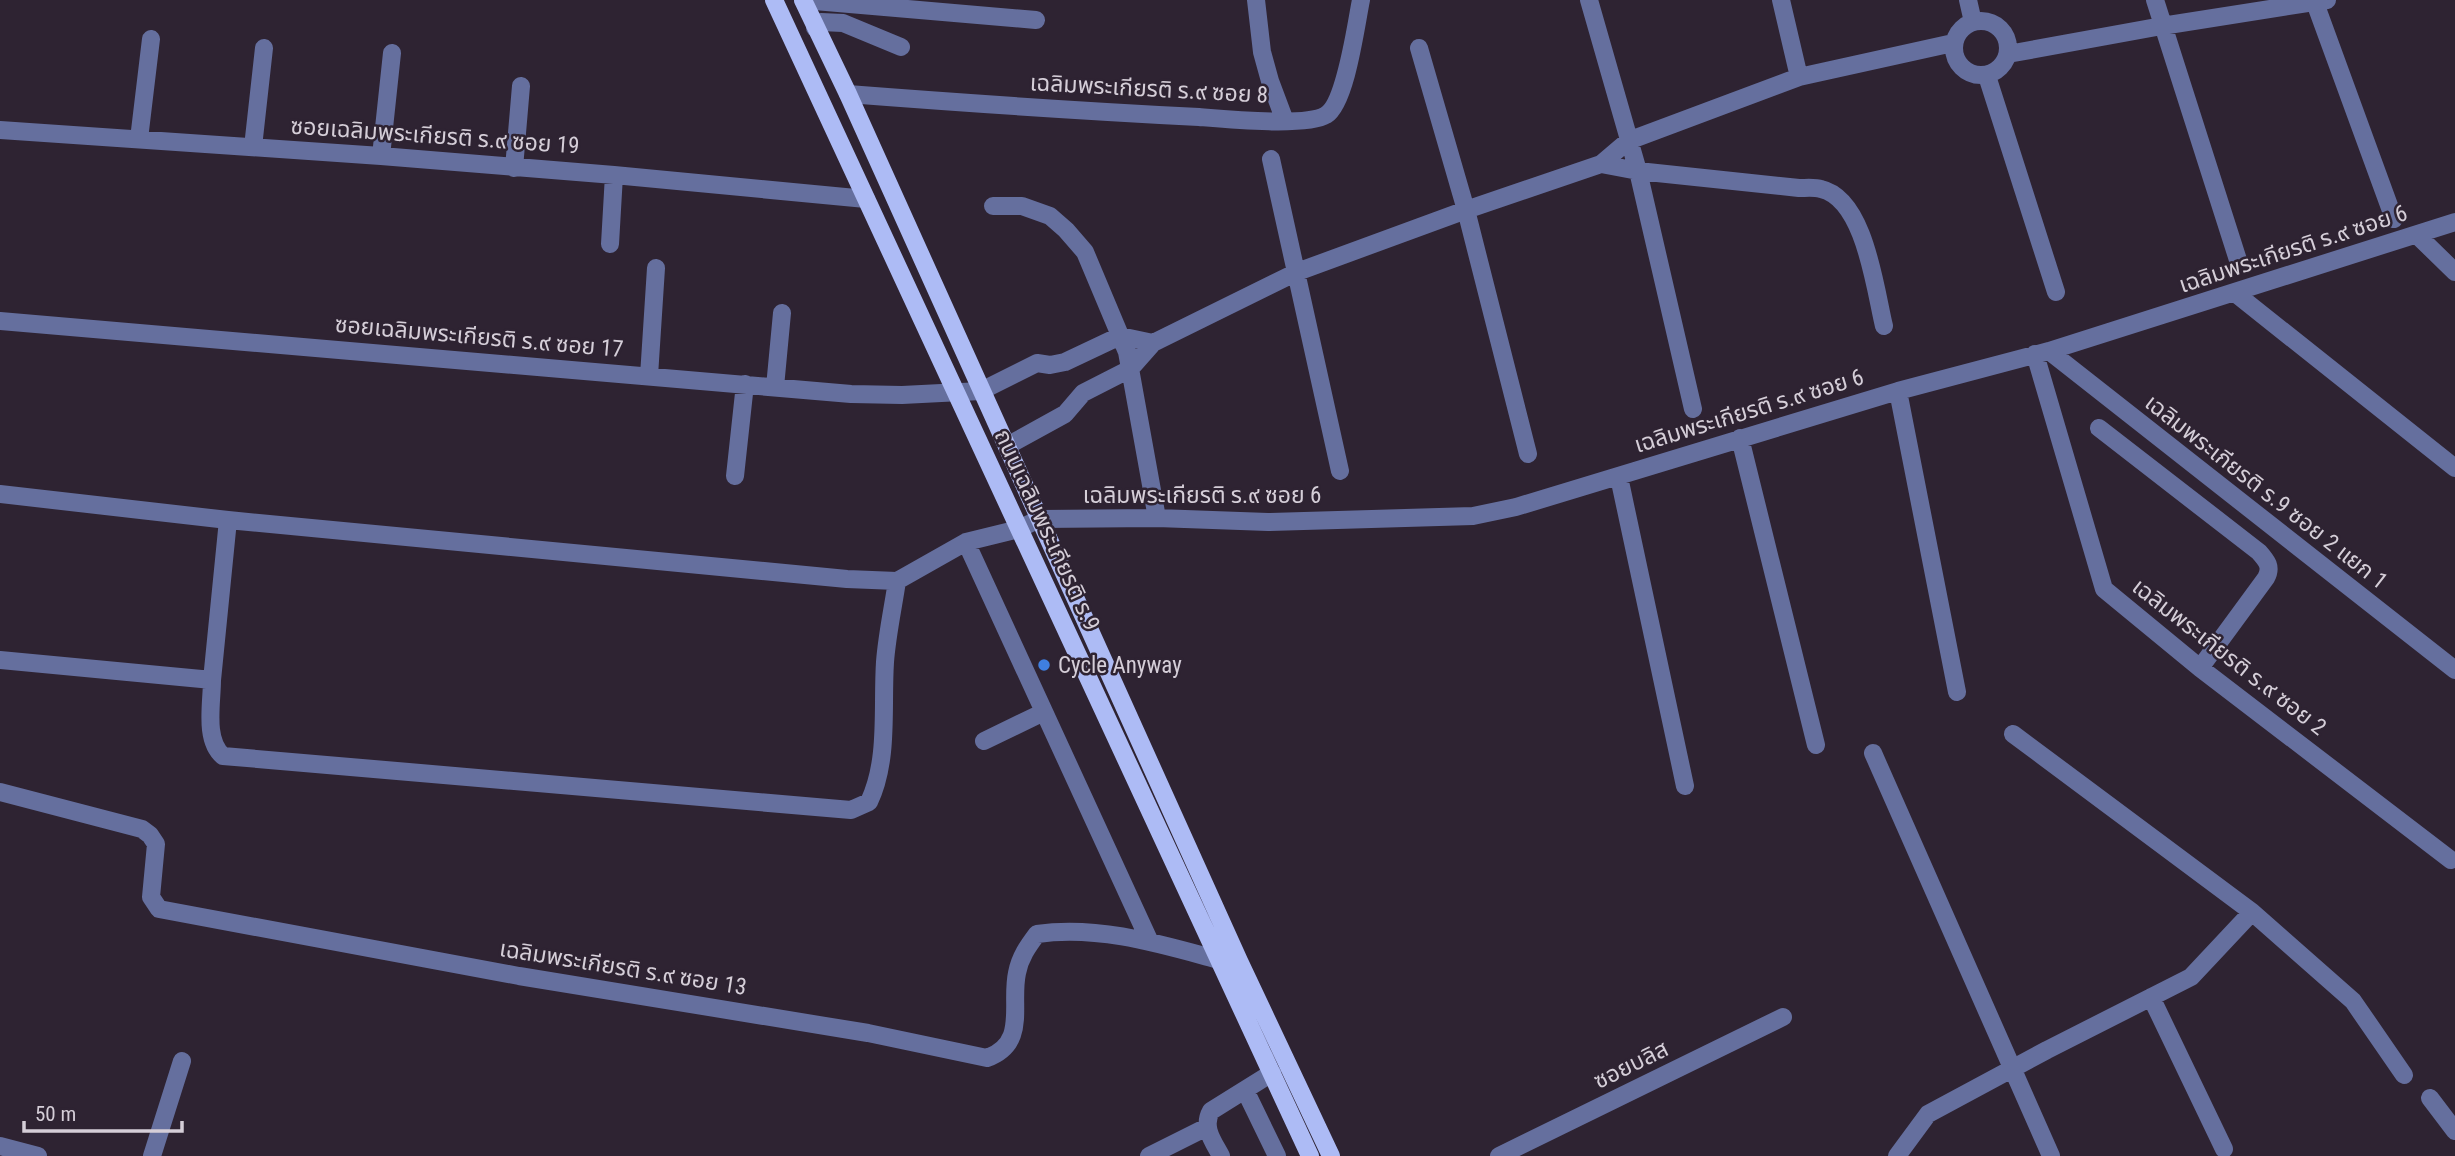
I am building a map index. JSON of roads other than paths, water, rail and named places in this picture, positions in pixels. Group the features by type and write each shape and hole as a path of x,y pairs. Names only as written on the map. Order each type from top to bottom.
{"main road":[{"name":"ถนนเฉลิมพระเกียรติ ร.9","path":"774,0 1219,960 1331,1156"},
{"name":"ถนนเฉลิมพระเกียรติ ร.9","path":"803,0 1007,446 1280,1069 1310,1156"}],"street":[{"path":"803,0 1036,20"},
{"path":"1256,0 1262,51 1285,121"},
{"name":"เฉลิมพระเกียรติ ร.๙ ซอย 8","path":"848,94 1112,113 1285,121 1325,116 1337,102 1345,80 1361,0"},
{"path":"1589,0 1638,171 1693,409"},
{"path":"1781,0 1799,77"},
{"path":"1968,0 1973,22"},
{"path":"2155,0 2238,260"},
{"path":"2008,54 2319,1 2394,219"},
{"path":"1987,21 2000,28 2007,40 2008,54 2000,68 1987,75 1973,75 1962,68 1954,57 1953,43 1960,30 1973,22 1987,21"},
{"path":"815,28 821,22 843,23 901,47"},
{"path":"139,139 151,39"},
{"path":"1007,446 1065,414 1083,393 1130,369 1153,343 1297,272 1601,164 1628,141 1799,77 1953,43"},
{"path":"253,147 264,48"},
{"path":"1419,48 1466,210 1528,454"},
{"path":"380,156 392,53"},
{"path":"1987,75 2056,292"},
{"path":"514,168 521,86"},
{"name":"ซอยเฉลิมพระเกียรติ ร.๙ ซอย 19","path":"0,130 380,156 866,199"},
{"path":"1271,159 1340,471"},
{"path":"1601,164 1638,171 1823,189 1844,202 1861,230 1884,326"},
{"path":"610,244 614,175"},
{"path":"993,206 1023,206 1050,216 1085,252 1120,335 1130,369 1157,518"},
{"name":"เฉลิมพระเกียรติ ร.๙ ซอย 6","path":"1039,519 1157,518 1269,522 1473,516 1516,507 1898,391 2042,353 2455,222"},
{"path":"2417,235 2455,272"},
{"path":"649,376 656,268"},
{"path":"2235,293 2455,468"},
{"path":"775,387 782,313"},
{"name":"ซอยเฉลิมพระเกียรติ ร.๙ ซอย 17","path":"0,321 851,394 902,395 981,391"},
{"path":"981,391 1037,363 1051,365 1065,362 1120,335 1153,343"},
{"name":"เฉลิมพระเกียรติ ร.๙ ซอย 2","path":"2042,353 2104,589 2200,668 2451,860"},
{"name":"เฉลิมพระเกียรติ ร.9 ซอย 2 แยก 1","path":"2042,353 2455,670"},
{"path":"735,476 745,384"},
{"path":"1898,391 1957,692"},
{"path":"2099,428 2259,552 2268,563 2270,571 2266,578 2200,668"},
{"path":"1740,438 1816,745"},
{"path":"1619,477 1685,786"},
{"path":"0,494 228,520 833,578 897,581 966,542 1019,529 1039,519"},
{"path":"228,520 212,680 212,739 215,749 223,756 850,810 869,802 878,784 885,660 897,581"},
{"path":"966,542 1149,940"},
{"path":"0,660 212,680"},
{"path":"984,741 1044,712"},
{"path":"2013,734 2252,912 2353,1001 2404,1075"},
{"path":"1873,753 2051,1156"},
{"name":"เฉลิมพระเกียรติ ร.๙ ซอย 13","path":"0,792 142,829 156,844 150,884 151,897 159,909 519,976 867,1033 987,1058 1001,1053 1012,1038 1016,975 1022,956 1037,934 1065,930 1149,940 1219,960"},
{"path":"1898,1156 1928,1114 2191,977 2252,912"},
{"path":"2151,997 2224,1149"},
{"name":"ซอยบลิส","path":"1499,1156 1783,1017"},
{"path":"152,1156 182,1061"},
{"path":"1221,1156 1207,1127 1207,1118 1211,1111 1280,1069"},
{"path":"1245,1090 1277,1156"},
{"path":"2430,1098 2455,1131"},
{"path":"1149,1156 1207,1127"},
{"path":"0,1146 37,1156"}],"place":[{"name":"Cycle Anyway","path":"1044,665"}]}
